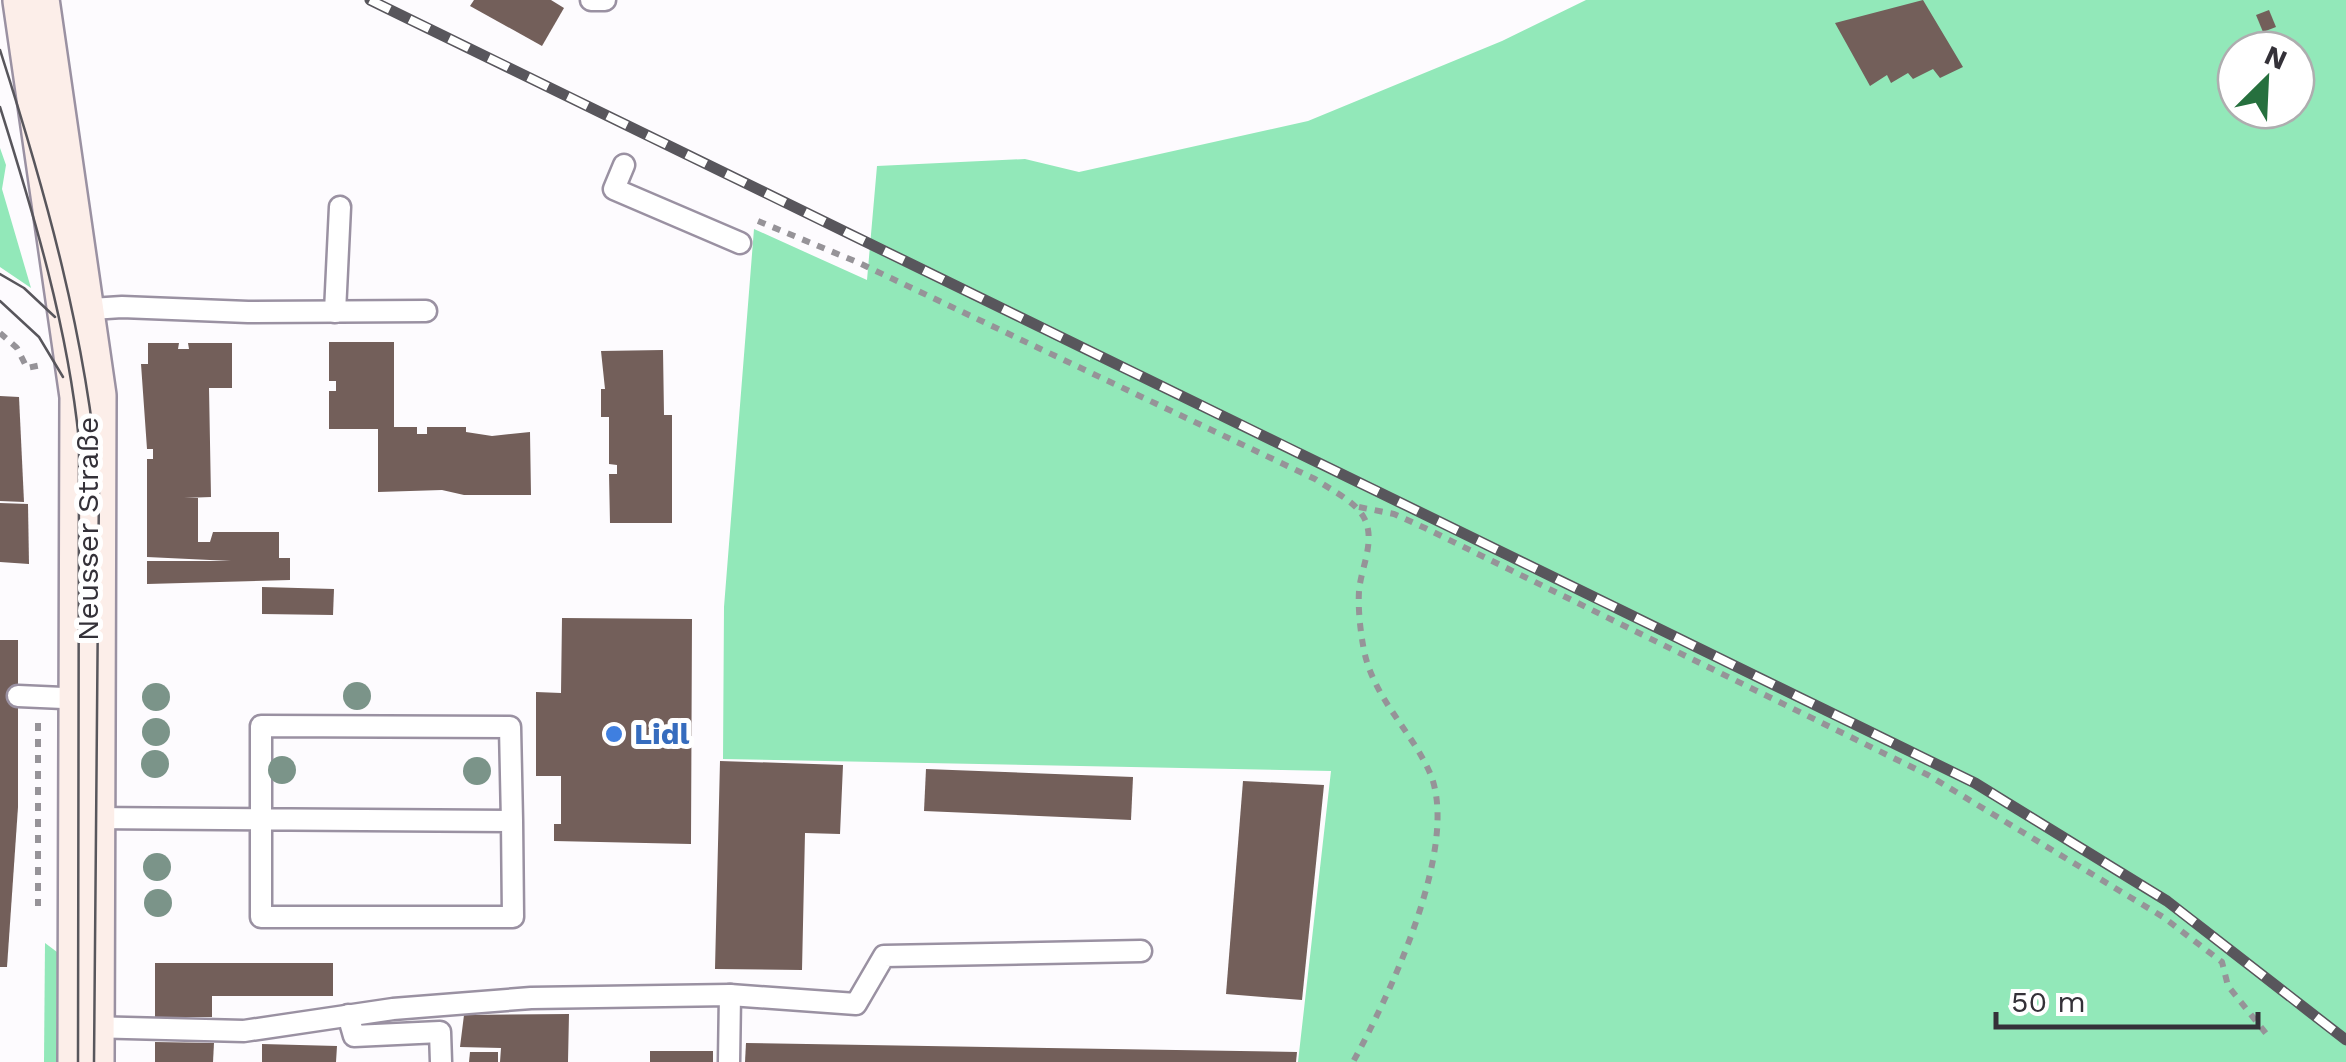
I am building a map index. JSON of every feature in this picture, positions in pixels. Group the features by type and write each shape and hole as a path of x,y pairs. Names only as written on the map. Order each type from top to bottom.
{"main road":[{"name":"Neusser Straße","path":"31,0 88,396 48,697 87,818 86,1044"}],"lane":[{"path":"591,0 605,0"},
{"path":"624,165 614,188 740,244"},
{"path":"335,312 340,207"},
{"path":"74,310 122,307 426,311"},
{"path":"261,726 510,727 513,918 261,917 259,820 261,726"},
{"path":"87,818 512,821"},
{"path":"86,1044 244,1031 348,1015 531,998 730,996 856,1004 884,956 1141,951"},
{"path":"729,1062 730,996"},
{"path":"348,1015 354,1036 440,1032 441,1062"}],"path":[{"path":"753,220 857,262 1315,478 1356,507 1366,520 1369,535 1359,591 1363,649 1376,688 1429,772 1439,800 1430,862 1404,959 1352,1062"},
{"path":"0,333 17,348 27,368"},
{"path":"1356,507 1394,514 1425,528 1928,775 2163,917 2211,952 2222,962 2228,986 2268,1036"},
{"path":"38,913 48,697"}],"green space":[{"path":"1586,0 2346,0 2346,1062 1298,1062 1331,771 723,759 724,607 754,229 867,280 877,166 1025,159 1079,172 1308,121 1502,41"},
{"path":"0,148 6,165 2,189 31,288 0,267"},
{"path":"45,943 57,952 56,1062 44,1062"}],"building":[{"path":"474,0 551,0 564,8 542,46 470,6"},
{"path":"1923,0 1963,67 1940,78 1933,69 1913,79 1908,73 1891,83 1887,75 1870,86 1835,23"},
{"path":"2269,10 2276,27 2262,30 2256,15"},
{"path":"329,342 394,342 394,427 417,427 417,434 427,434 427,427 466,427 466,432 492,436 530,432 531,495 464,495 442,490 378,492 378,429 329,429 329,391 336,391 336,381 329,381"},
{"path":"148,343 179,343 178,349 189,349 188,343 232,343 232,388 209,388 211,497 184,498 198,498 198,542 210,542 213,532 279,532 279,558 290,558 290,580 147,584 147,561 231,561 147,557 147,459 153,459 153,449 147,449 141,364 148,364"},
{"path":"663,350 664,415 672,415 672,523 610,523 609,474 617,474 617,465 609,464 609,417 601,417 601,389 605,389 601,351"},
{"path":"0,396 19,397 24,502 0,501"},
{"path":"0,503 28,504 29,564 0,562"},
{"path":"262,587 334,589 333,615 262,614"},
{"name":"Lidl","path":"562,618 692,619 691,844 554,841 554,824 561,824 561,776 536,776 536,692 561,693"},
{"path":"0,640 18,640 18,807 7,967 0,967"},
{"path":"720,761 843,765 840,834 805,833 802,970 715,969"},
{"path":"926,769 1133,777 1131,820 924,811"},
{"path":"1243,781 1324,785 1302,1000 1226,994"},
{"path":"155,963 333,963 333,996 212,996 212,1017 155,1017"},
{"path":"569,1014 568,1062 500,1062 501,1048 460,1047 464,1015"},
{"path":"155,1042 214,1043 213,1062 155,1062"},
{"path":"746,1043 1297,1052 1296,1062 745,1062"},
{"path":"262,1044 337,1046 336,1062 262,1062"},
{"path":"650,1051 713,1051 713,1062 650,1062"},
{"path":"470,1052 498,1052 498,1062 469,1062"}],"tram line":[{"path":"0,50 62,266 85,375 99,486 94,1062"},
{"path":"0,107 58,314 79,441 78,1062"},
{"path":"0,274 24,288 55,317"},
{"path":"0,301 39,337 63,377"}],"railway":[{"path":"370,0 1975,783 2167,901 2346,1040"}],"place":[{"name":"Lidl","path":"614,734"}]}
